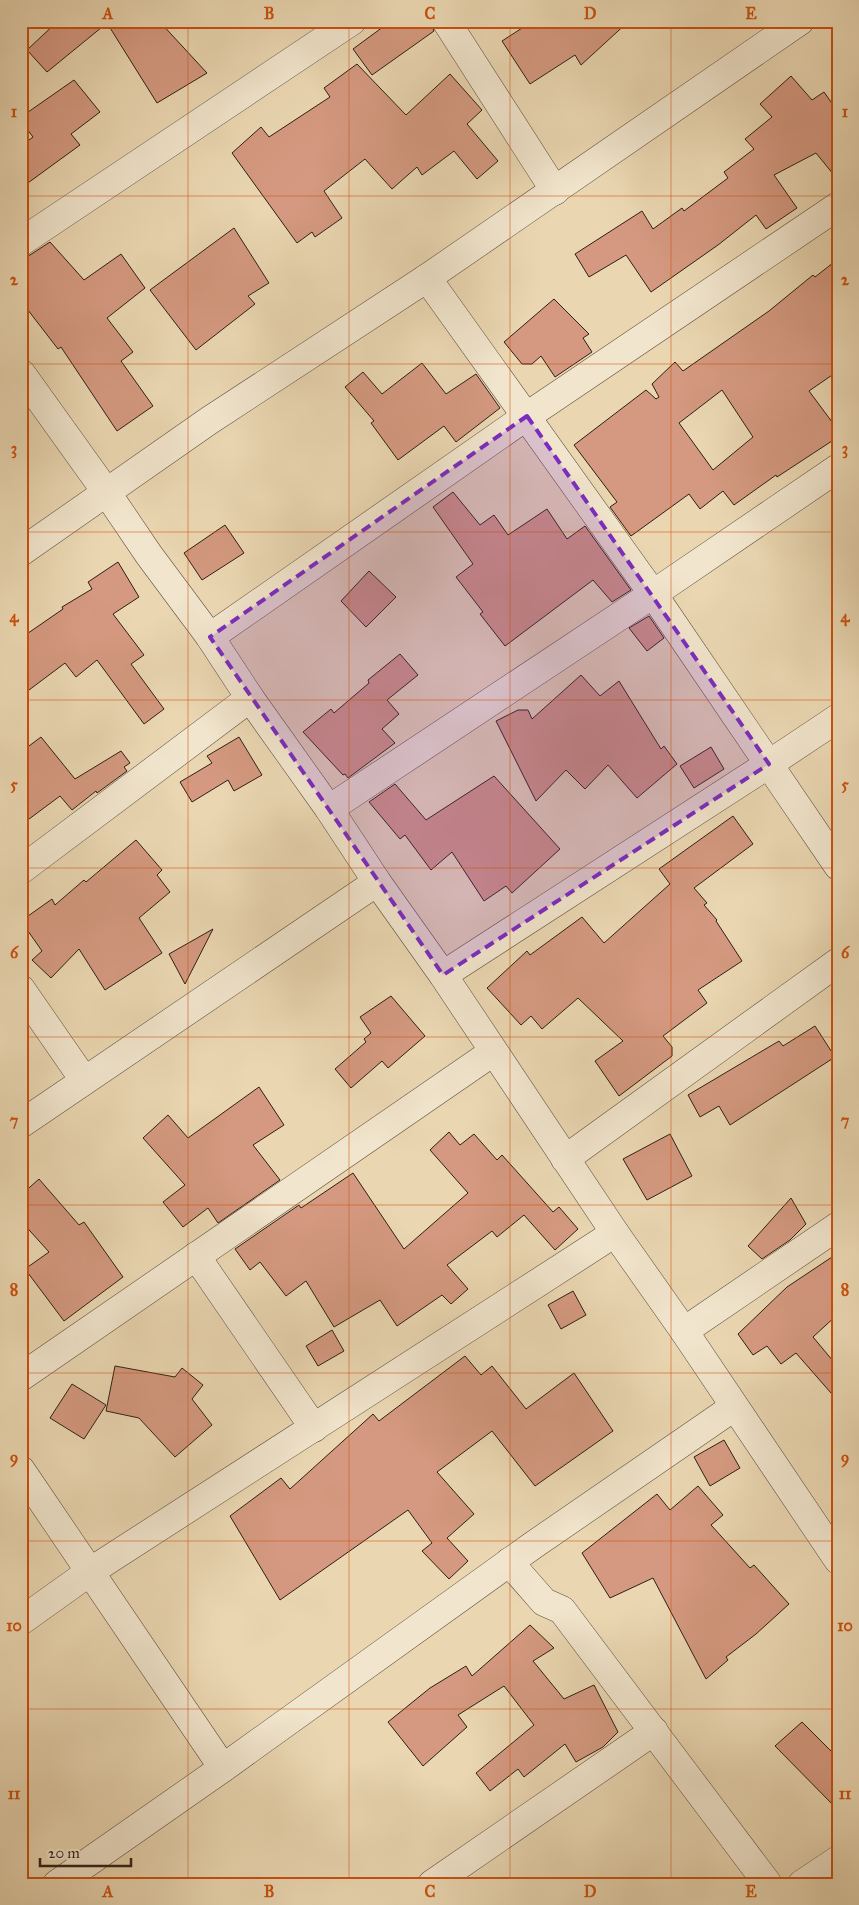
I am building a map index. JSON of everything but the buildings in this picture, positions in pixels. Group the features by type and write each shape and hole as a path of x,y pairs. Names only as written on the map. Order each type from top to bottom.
{"street":[{"path":"21,242 352,21"},
{"path":"446,21 555,191"},
{"path":"21,552 210,420 427,278 800,21"},
{"path":"210,637 526,416 838,206"},
{"path":"427,278 653,594 838,866"},
{"path":"21,373 149,555 210,637 250,698 330,809 377,882 443,975 565,1159 684,1331 838,1560"},
{"path":"330,809 653,594 838,468"},
{"path":"21,870 250,698"},
{"path":"443,975 838,718"},
{"path":"21,1124 377,882"},
{"path":"565,1159 838,962"},
{"path":"21,989 84,1080"},
{"path":"21,1377 493,1052"},
{"path":"684,1331 838,1226"},
{"path":"21,1621 91,1571 615,1233"},
{"path":"196,1256 314,1428"},
{"path":"57,1884 91,1874 223,1768 509,1562 734,1407"},
{"path":"21,1470 223,1768"},
{"path":"509,1562 544,1602 562,1610 768,1884"},
{"path":"432,1884 654,1731"},
{"path":"802,1884 838,1860"}],"highlighted area":[{"path":"527,416 769,764 443,975 210,637"}]}
